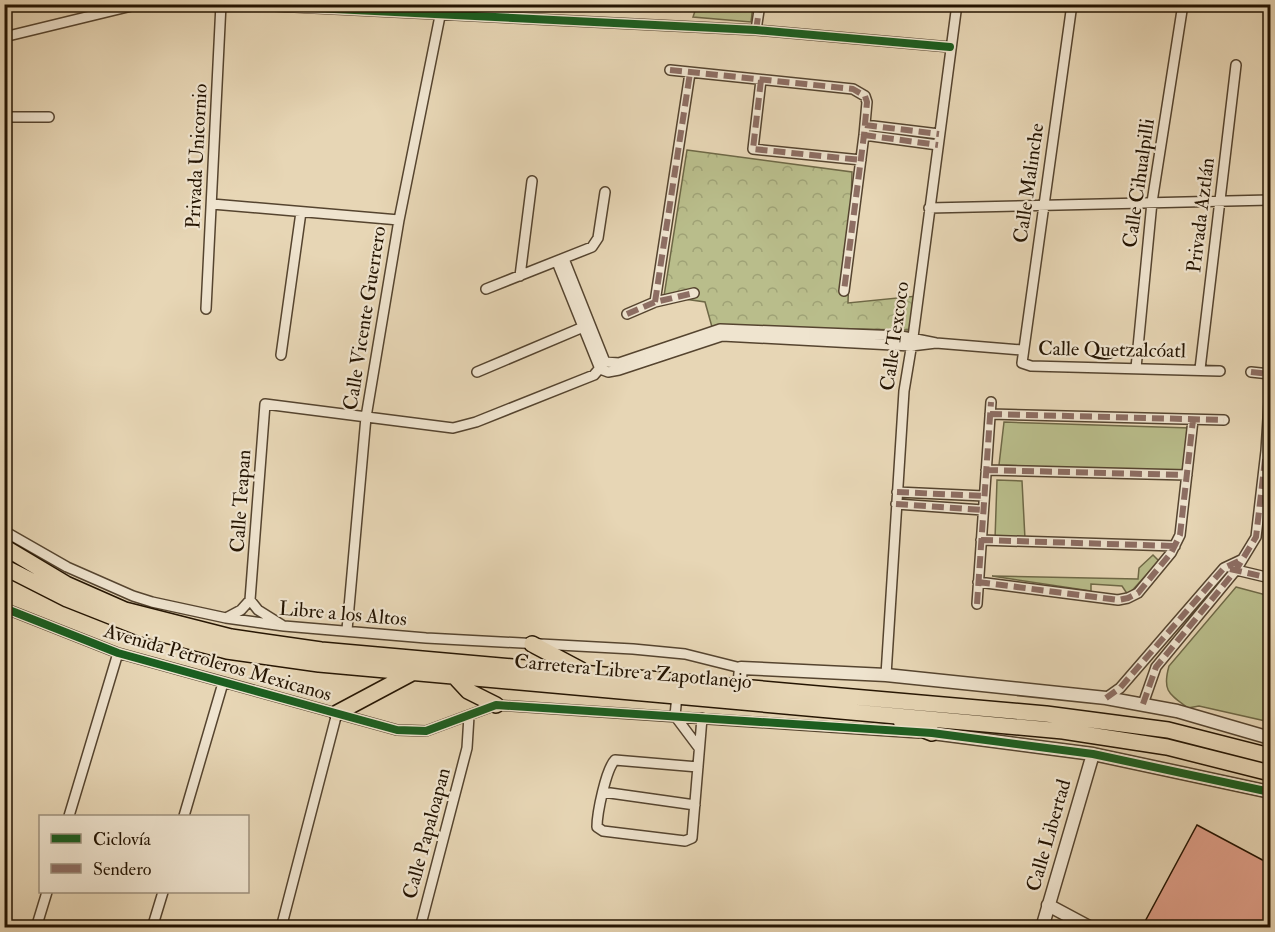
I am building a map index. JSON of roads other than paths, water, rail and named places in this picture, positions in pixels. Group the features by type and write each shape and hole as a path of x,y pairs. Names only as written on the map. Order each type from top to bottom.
{"main road":[{"name":"Carretera Libre a Zapotlanejo","path":"4,547 66,584 125,609 151,609 231,637 321,650 1120,723 1167,730 1270,756"},
{"name":"Carretera Libre a Zapotlanejo","path":"4,567 121,622 227,651 412,673 1063,731 1167,747 1270,773"},
{"path":"532,644 589,674"},
{"path":"337,713 412,673"},
{"path":"455,676 468,691 496,705"},
{"path":"885,714 932,734"}],"street":[{"path":"4,37 140,4"},
{"name":"Privada Unicornio","path":"206,309 221,4"},
{"path":"233,4 756,30 950,47"},
{"path":"756,30 760,4"},
{"name":"Calle Texcoco","path":"886,675 904,391 957,4"},
{"name":"Calle Malinche","path":"1024,365 1021,360 1022,350 1072,4"},
{"name":"Calle Cihualpilli","path":"1136,368 1152,202 1183,4"},
{"name":"Calle Vicente Guerrero","path":"347,630 366,417 399,220 440,16"},
{"name":"Privada Aztlán","path":"1200,369 1236,65"},
{"path":"670,70 860,92 867,102 844,291"},
{"path":"654,302 690,73"},
{"path":"761,80 753,148 861,160"},
{"path":"4,117 50,117"},
{"path":"865,125 939,134"},
{"path":"864,135 938,145"},
{"path":"520,276 532,181"},
{"path":"486,289 560,261 596,243 605,192"},
{"path":"929,208 1270,200"},
{"path":"212,204 399,220"},
{"path":"281,355 301,212"},
{"path":"560,261 602,366"},
{"path":"627,314 654,302 694,293"},
{"path":"477,372 585,326"},
{"path":"366,417 434,427 460,426 594,375 602,366 619,363 720,329 1022,350"},
{"name":"Calle Quetzalcóatl","path":"1024,365 1220,371"},
{"path":"1251,372 1270,374"},
{"path":"1143,704 1156,667 1236,570 1256,537 1266,451 1270,386"},
{"path":"977,604 991,402"},
{"name":"Calle Teapan","path":"250,600 265,404 366,417"},
{"path":"990,414 1224,420"},
{"path":"978,582 1032,591 1123,599 1138,593 1175,546 1180,535 1193,420"},
{"path":"986,470 1187,475"},
{"path":"897,492 984,496"},
{"path":"1260,499 1270,500"},
{"path":"896,504 983,510"},
{"name":"Libre a los Altos","path":"4,531 67,567 151,609 284,626 426,638 685,654 741,668"},
{"path":"981,540 1175,546"},
{"path":"1106,698 1120,688 1224,568 1243,559"},
{"path":"1224,568 1270,578"},
{"path":"225,618 241,610 250,600 258,610 284,626"},
{"name":"Avenida Petroleros Mexicanos","path":"4,608 118,653 397,730 426,731 469,716"},
{"path":"422,659 426,638"},
{"path":"69,815 118,653"},
{"name":"Carretera Libre a Zapotlanejo","path":"739,688 741,668 886,675 1106,698 1143,704 1270,738"},
{"path":"184,815 223,683"},
{"path":"676,695 675,716 699,748"},
{"path":"469,716 496,705 932,734 1093,754 1240,783 1270,792"},
{"path":"281,927 337,713"},
{"name":"Calle Papaloapan","path":"420,927 467,748 469,716"},
{"path":"698,767 615,760 611,765 603,792 597,822 600,830 689,841 694,834 702,718"},
{"path":"1240,783 1253,734"},
{"name":"Calle Libertad","path":"1042,927 1093,754"},
{"path":"603,792 695,805"},
{"path":"36,927 46,893"},
{"path":"152,927 162,893"},
{"path":"1048,905 1091,927"}]}
